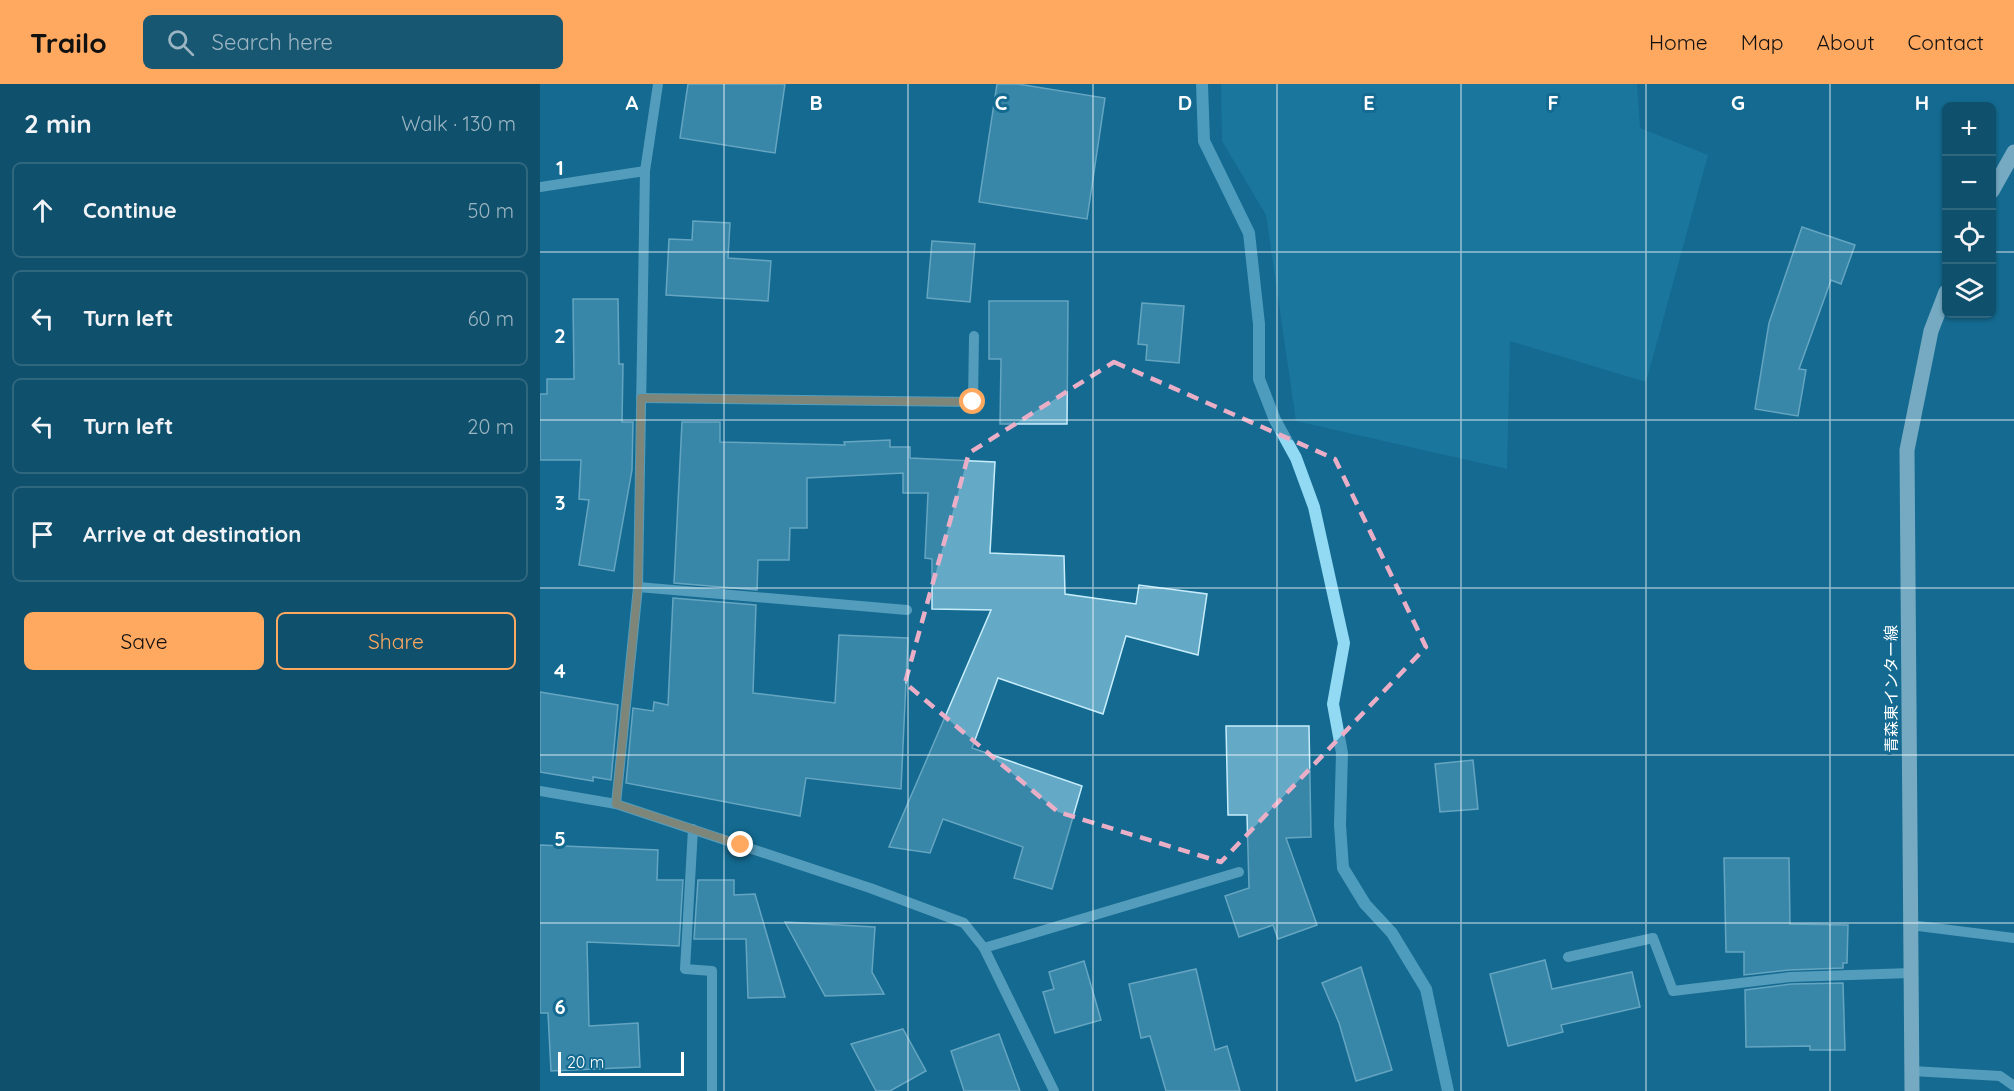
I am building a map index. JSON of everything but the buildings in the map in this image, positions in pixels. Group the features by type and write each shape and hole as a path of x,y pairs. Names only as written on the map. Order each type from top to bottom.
{"main road":[{"path":"1996,184 2014,152"},
{"name":"青森東インター線","path":"1912,1091 1907,450 1930,331 1942,303"}],"street":[{"path":"616,804 638,587 645,171 658,84"},
{"path":"540,187 645,171"},
{"path":"641,398 973,402 974,336"},
{"path":"638,587 907,610"},
{"path":"540,791 616,804 870,888 964,923 984,948 1054,1091"},
{"path":"693,829 685,969 712,971 712,1091"},
{"path":"984,948 1239,872"},
{"path":"1910,925 2014,938"},
{"path":"1568,957 1653,938 1673,991 1790,976 1911,973"},
{"path":"1912,1071 2000,1076 2014,1086"}],"highlighted area":[{"path":"1114,362 1335,459 1426,647 1221,862 1058,812 905,683 969,453"}],"shaded area":[{"path":"1221,84 1637,84 1640,128 1708,155 1646,382 1510,341 1507,469 1296,421 1266,215 1222,141"}],"waterway":[{"path":"1202,84 1204,141 1249,233 1259,324 1259,379 1275,420 1296,458 1314,507 1344,643 1333,704 1342,753 1340,825 1343,868 1365,904 1392,933 1426,989 1448,1091"}],"route":[{"path":"741,845 616,804 638,587 641,398 973,402"}]}
